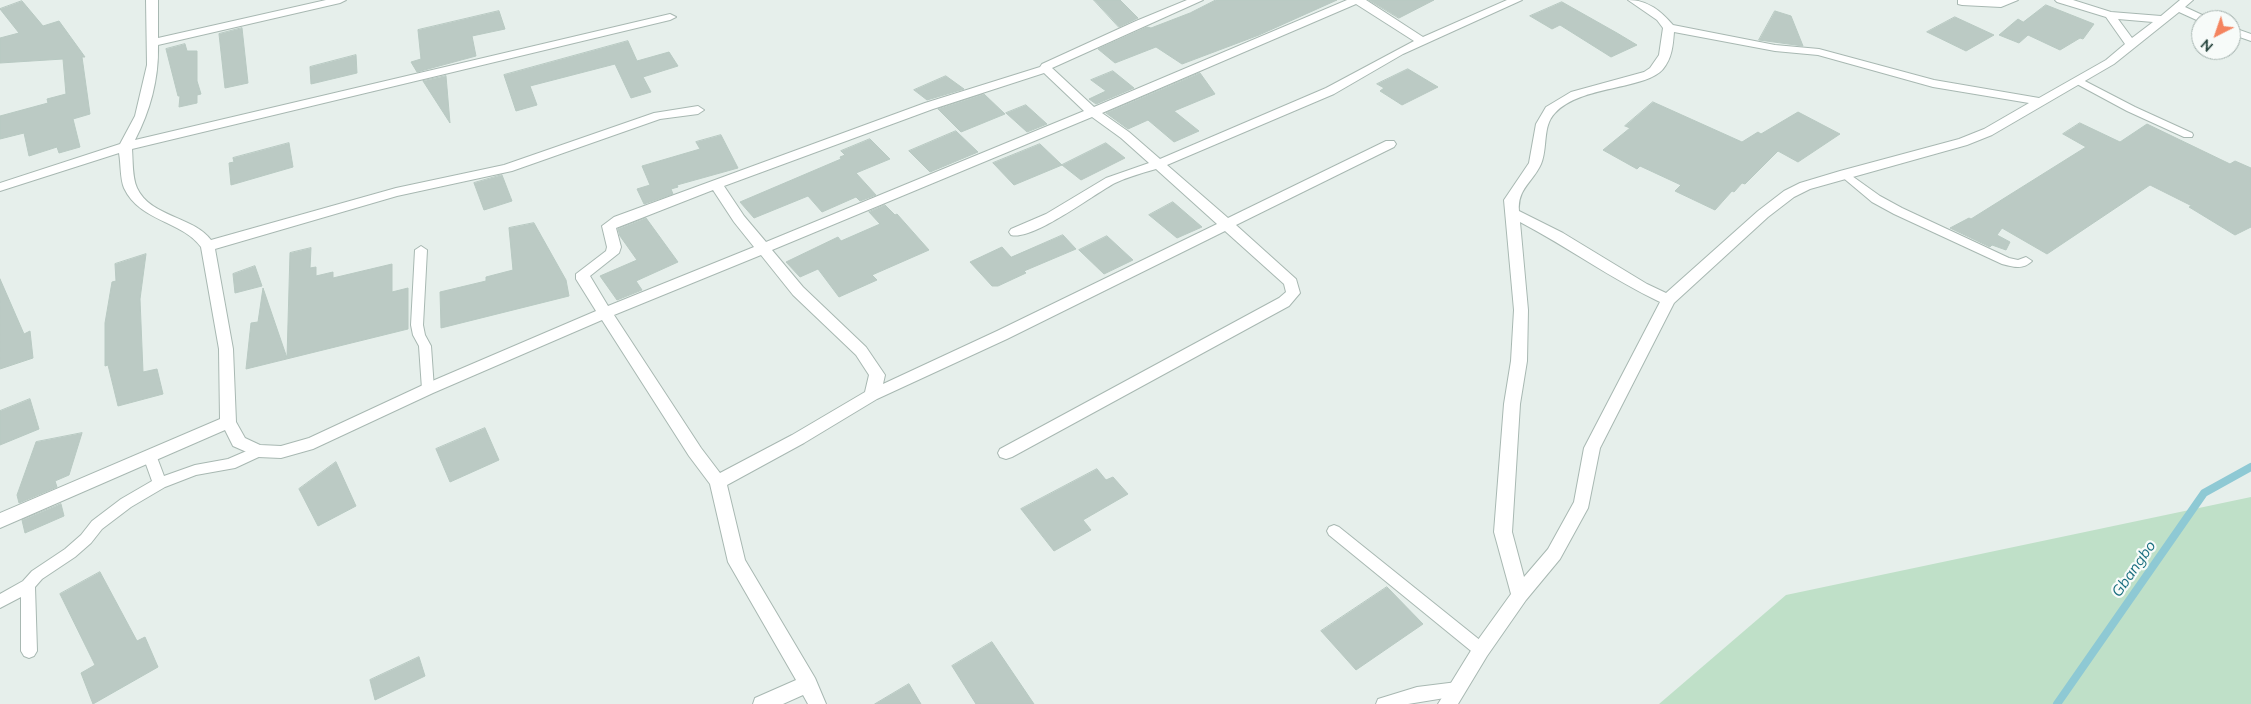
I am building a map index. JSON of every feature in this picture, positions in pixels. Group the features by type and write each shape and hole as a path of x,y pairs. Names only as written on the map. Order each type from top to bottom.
{"street":[{"path":"152,0 153,65 141,116 125,147 130,187 140,202 152,211 199,234 208,246 226,349 228,422 238,442 258,452 282,452 313,443 428,389 606,313 765,249 1357,0 1423,42"},
{"path":"153,43 340,0"},
{"path":"818,704 737,562 718,482 695,452 583,279 583,274 612,253 614,247 609,226 619,220 929,106 1046,69 1050,62 1197,0"},
{"path":"1016,232 1038,225 1053,217 1105,183 1124,174 1158,164 1330,91 1399,52 1516,0"},
{"path":"1634,0 1661,18 1669,28 1775,48 1819,52 1924,81 2042,102"},
{"path":"1962,2 2001,4 2012,0"},
{"path":"2060,0 2110,15 2162,19"},
{"path":"1448,704 1481,650 1520,595 1554,554 1582,503 1592,448 1668,300 1763,214 1789,194 1805,186 1963,142 1988,132 2110,62 2183,4"},
{"path":"2110,15 2131,45"},
{"path":"0,187 125,147 670,17"},
{"path":"1520,595 1503,532 1521,310 1511,200 1514,191 1537,159 1544,119 1557,104 1574,96 1648,75 1659,69 1664,62 1669,28"},
{"path":"1006,453 1276,307 1293,293 1291,282 1125,135 1093,112 1046,69"},
{"path":"208,246 396,192 507,168 658,116 698,110"},
{"path":"718,482 798,439 872,395 1002,335 1390,144"},
{"path":"716,184 739,219 798,291 861,351 878,375 872,395"},
{"path":"1512,213 1558,236 1642,288 1668,300"},
{"path":"0,521 228,422"},
{"path":"762,704 808,684"}],"lane":[{"path":"2079,81 2130,109 2188,135"},
{"path":"1845,174 1876,199 1898,211 2006,261 2019,264 2026,261"},
{"path":"421,250 417,325 419,335 425,346 428,389"},
{"path":"0,602 28,585 44,570 70,553 86,539 97,525 126,503 160,483 195,470 230,464 258,452"},
{"path":"150,456 160,483"},
{"path":"1334,531 1481,650"},
{"path":"28,585 29,651"},
{"path":"1384,704 1418,694 1457,689"}],"green space":[{"path":"2251,497 2251,704 1659,704 1786,595"}],"building":[{"path":"1094,0 1120,0 1138,18 1119,27"},
{"path":"1216,0 1337,0 1259,35 1182,64 1156,47 1115,63 1098,49 1147,27 1151,28 1190,13"},
{"path":"1369,0 1434,0 1399,18"},
{"path":"22,1 43,26 59,21 85,57 82,57 90,114 73,119 80,147 59,153 57,147 29,156 24,133 0,139 0,116 48,103 47,99 66,94 63,59 0,63 0,38 19,33 0,9"},
{"path":"1562,2 1637,45 1611,57 1560,25 1552,29 1530,16"},
{"path":"2046,5 2094,24 2083,39 2080,38 2060,50 2028,35 2019,43 1999,35 2018,19 2023,22"},
{"path":"499,11 505,29 472,36 476,56 417,72 411,62 421,59 418,30"},
{"path":"1775,11 1791,16 1803,46 1759,40"},
{"path":"1955,17 1994,35 1966,51 1927,32"},
{"path":"242,28 248,83 225,88 219,34"},
{"path":"628,41 637,61 669,52 678,66 643,77 651,92 631,98 615,64 530,86 537,105 516,111 504,75"},
{"path":"185,44 187,51 197,51 197,81 201,94 197,95 197,103 179,107 180,96 178,96 166,49"},
{"path":"356,55 357,73 311,84 310,67"},
{"path":"1408,69 1438,87 1402,105 1380,91 1384,88 1377,84"},
{"path":"1113,71 1134,88 1096,104 1089,99 1106,91 1091,80"},
{"path":"1200,73 1215,94 1174,111 1199,131 1174,142 1148,120 1128,129 1106,113"},
{"path":"446,76 450,123 423,81"},
{"path":"946,76 964,89 927,100 914,90"},
{"path":"984,94 1005,114 961,132 938,109"},
{"path":"1653,102 1742,142 1758,132 1761,134 1798,112 1840,134 1798,162 1778,151 1745,184 1742,183 1734,192 1732,191 1715,210 1675,191 1681,185 1640,166 1637,169 1603,150 1630,128 1625,126"},
{"path":"1026,105 1047,124 1027,132 1006,113"},
{"path":"2080,123 2120,142 2147,124 2230,164 2235,161 2251,168 2251,227 2235,235 2189,207 2192,206 2150,185 2047,254 2002,228 1997,235 2010,242 2006,250 1992,245 1990,247 1950,228 1969,218 1971,219 2086,147 2063,134"},
{"path":"956,131 978,152 930,172 909,151"},
{"path":"721,135 738,168 677,185 678,187 671,189 673,194 644,204 637,189 650,185 642,166 700,149 696,142"},
{"path":"870,139 890,159 856,173 876,195 860,201 856,197 822,212 808,196 754,218 740,202 841,159 840,157 845,155 841,151"},
{"path":"289,143 293,167 231,185 229,163 234,162 233,158"},
{"path":"1106,143 1125,158 1081,180 1062,165"},
{"path":"1040,144 1062,165 1014,185 993,163"},
{"path":"502,175 512,201 484,210 474,183"},
{"path":"1173,202 1202,227 1177,238 1149,215"},
{"path":"885,205 895,215 897,214 929,250 872,275 877,280 839,297 818,269 800,277 786,262 838,237 841,241 880,224 869,212"},
{"path":"646,218 678,262 636,281 642,290 617,300 600,276 637,260 620,236 618,229"},
{"path":"534,223 566,280 569,296 441,328 440,292 486,281 486,277 513,270 509,228"},
{"path":"1063,235 1076,249 1024,271 1026,273 998,286 992,286 970,262 1002,247 1011,257"},
{"path":"1107,236 1133,260 1104,274 1079,250"},
{"path":"311,248 310,268 316,267 316,276 333,272 333,278 392,264 392,292 408,288 408,329 246,369 251,323 258,322 263,288 287,358 290,253"},
{"path":"146,254 140,299 143,372 157,369 163,394 118,406 108,365 105,366 105,323 112,282 116,281 115,264"},
{"path":"255,266 262,286 235,293 233,274"},
{"path":"0,279 24,334 30,331 33,358 0,369"},
{"path":"30,399 39,429 0,445 0,411"},
{"path":"485,428 499,460 450,482 436,449"},
{"path":"82,433 69,475 55,481 57,487 19,503 17,495 36,442"},
{"path":"336,462 356,506 318,526 299,489"},
{"path":"1097,469 1106,480 1113,477 1128,494 1083,520 1091,530 1054,551 1021,509"},
{"path":"61,504 64,516 25,533 22,520"},
{"path":"100,572 137,641 145,637 158,667 93,704 81,673 95,665 60,594"},
{"path":"1387,587 1423,624 1356,670 1321,631"},
{"path":"992,642 1034,704 976,704 952,666"},
{"path":"419,657 425,676 375,700 370,680"},
{"path":"909,684 921,704 875,704"}],"waterway":[{"name":"Gbangbo","path":"2057,704 2204,493 2251,467"}]}
